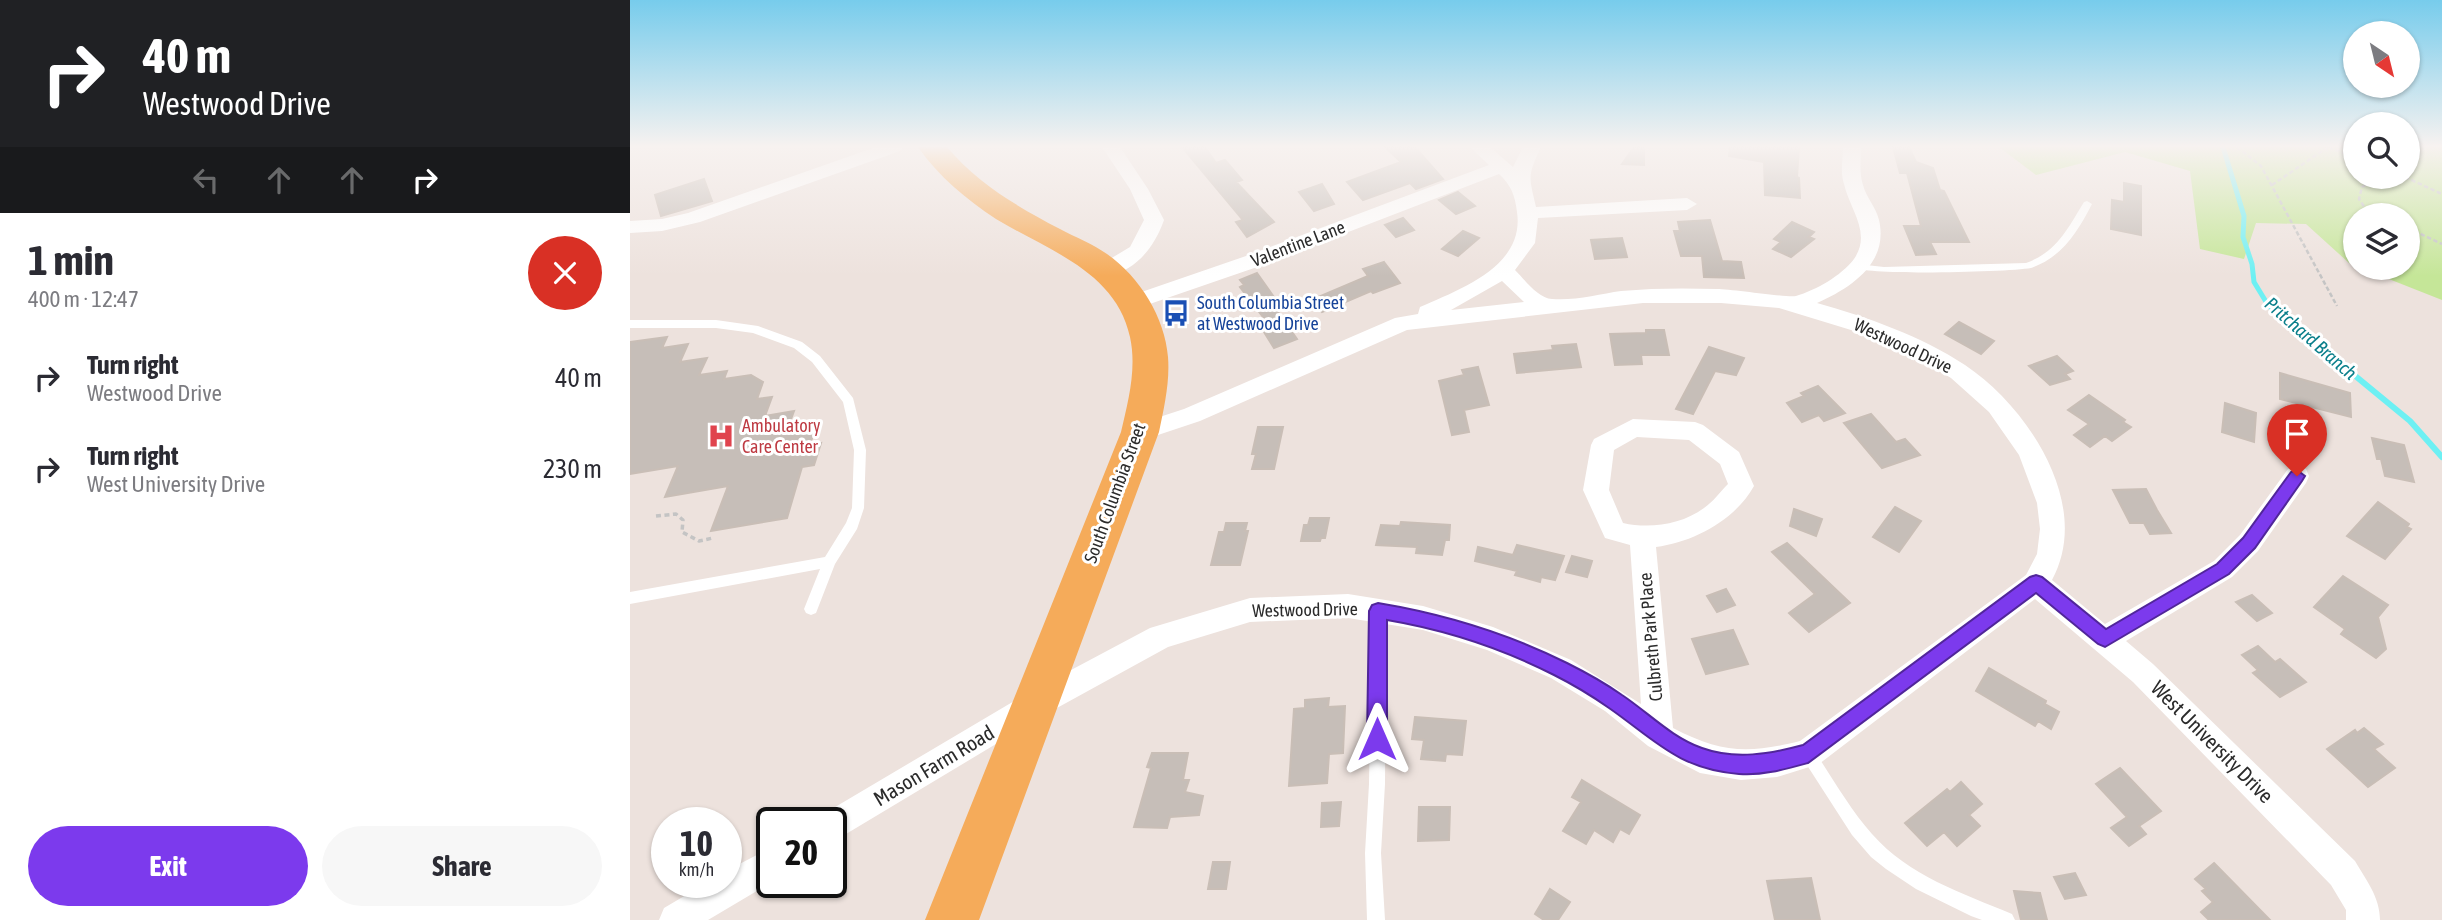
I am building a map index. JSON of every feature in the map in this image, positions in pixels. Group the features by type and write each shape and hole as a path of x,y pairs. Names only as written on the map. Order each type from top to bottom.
{"main road":[{"name":"South Columbia Street","path":"952,920 1140,432 1152,372 1146,327 1134,302 1107,270 1097,261 972,190"}],"street":[{"path":"630,227 662,225 694,218 773,190"},
{"path":"1107,270 1136,254 1148,241 1154,219 1138,190"},
{"name":"Valentine Lane","path":"1134,302 1253,261 1440,190"},
{"path":"1403,323 1466,296 1504,271 1523,244 1528,231 1529,213 1522,190"},
{"path":"1795,304 1848,280 1869,248 1871,231 1868,216 1854,190"},
{"path":"1529,213 1687,204"},
{"path":"1504,271 1529,296 1546,306"},
{"name":"Westwood Drive","path":"1036,704 1160,637 1250,610 1348,606 1423,618 1504,644 1561,669 1615,701 1659,736 1700,758 1741,765 1777,762 1808,754 2036,583 2050,554 2051,523 2046,489 2031,453 2008,417 1985,393 1958,371 1879,333 1795,304 1682,295 1546,306 1403,323 1192,415 1140,432"},
{"path":"1633,428 1695,431 1730,459 1741,485 1713,516 1667,535 1642,538 1614,531 1596,490 1603,445 1633,428"},
{"path":"2105,639 2223,569 2249,543 2297,476"},
{"name":"Culbreth Park Place","path":"1642,538 1659,736"},
{"name":"West University Drive","path":"2036,583 2105,639 2183,710 2343,873 2363,907 2363,920"},
{"name":"Mason Farm Road","path":"847,817 1036,704"},
{"path":"676,920 756,872"}],"lane":[{"path":"1857,267 1884,270 2026,266 2041,262 2070,239 2087,204"},
{"path":"630,324 716,324 754,329 798,345 829,372 849,401 860,450 858,508 852,525 829,562 811,609"},
{"path":"630,598 829,562"},
{"path":"1376,920 1373,853 1377,784 1378,611"},
{"path":"1808,754 1849,816 1876,850 1916,881 1961,904 2006,920"}],"path":[{"path":"2274,190 2337,306"},
{"path":"2420,234 2442,244"},
{"path":"656,516 676,514 682,520 682,532 699,541 713,538"}],"green space":[{"path":"2192,190 2442,190 2442,300 2391,280 2420,280 2420,203 2343,203 2343,258 2306,224 2256,223 2244,259 2200,249"}],"building":[{"path":"671,190 708,190 712,201 661,216 655,195"},
{"path":"1218,190 1244,190 1274,222 1247,237 1236,222 1243,220"},
{"path":"1326,190 1334,204 1314,211 1299,192"},
{"path":"1354,190 1391,190 1363,200"},
{"path":"1765,190 1800,190 1800,198 1765,195"},
{"path":"1911,190 1944,191 1969,242 1930,242 1936,254 1916,255 1904,226 1921,226"},
{"path":"2124,190 2141,190 2141,235 2111,229 2112,200 2124,202"},
{"path":"1458,192 1475,206 1456,214 1439,200"},
{"path":"1403,218 1414,230 1396,237 1385,225"},
{"path":"1710,220 1722,261 1741,262 1744,278 1704,277 1702,256 1681,256 1674,231 1680,231 1678,222"},
{"path":"1792,222 1814,232 1809,237 1814,239 1791,257 1773,249 1781,242 1774,239"},
{"path":"1463,231 1479,238 1458,256 1442,249"},
{"path":"1622,238 1627,257 1595,259 1591,240"},
{"path":"1384,262 1400,283 1373,293 1371,291 1322,312 1311,300 1368,276 1363,269"},
{"path":"1257,273 1276,300 1271,302 1297,339 1274,348 1259,324 1266,321 1240,287 1244,285 1240,280"},
{"path":"1959,322 1994,341 1981,354 1945,334"},
{"path":"1646,330 1664,330 1669,355 1641,355 1642,364 1615,365 1610,334 1646,333"},
{"name":"Ambulatory Care Center","path":"667,337 662,348 688,344 680,362 707,358 699,375 727,371 724,379 751,375 763,382 757,399 772,397 765,416 794,411 787,430 816,425 810,445 821,443 814,465 802,467 787,518 711,531 728,486 665,497 678,466 630,474 630,342"},
{"path":"1576,344 1581,367 1517,373 1514,354 1553,350 1552,346"},
{"path":"1709,347 1744,358 1736,375 1715,371 1693,414 1676,409"},
{"path":"2057,356 2073,371 2065,374 2070,379 2050,385 2029,366"},
{"path":"1478,367 1489,405 1464,410 1469,432 1452,435 1439,381 1464,375 1462,370"},
{"path":"2280,373 2350,393 2351,417 2280,399"},
{"path":"1818,386 1845,413 1824,421 1819,415 1802,422 1787,403"},
{"path":"2089,395 2131,427 2112,441 2105,436 2090,447 2074,435 2089,424 2068,410"},
{"path":"2225,403 2256,413 2254,442 2222,432"},
{"path":"1871,414 1896,442 1905,439 1920,455 1882,468 1844,423"},
{"path":"1258,427 1283,427 1274,469 1252,469 1256,454 1252,454"},
{"path":"2372,438 2404,445 2414,482 2385,476"},
{"path":"2146,489 2171,533 2150,534 2144,523 2130,523 2113,490"},
{"path":"2378,502 2409,524 2407,527 2411,529 2385,559 2347,536"},
{"path":"1895,507 1921,521 1899,552 1873,537"},
{"path":"1794,509 1822,519 1816,536 1790,526"},
{"path":"1310,518 1329,518 1325,538 1320,541 1301,541 1304,525 1308,525"},
{"path":"1401,522 1450,525 1449,540 1445,540 1442,555 1416,553 1417,547 1376,545 1381,525 1400,526"},
{"path":"1226,523 1247,523 1245,531 1248,531 1240,565 1211,565 1219,532 1224,532"},
{"path":"1787,543 1850,603 1809,632 1789,613 1815,594 1772,552"},
{"path":"1517,545 1564,556 1555,580 1541,577 1540,582 1515,575 1517,571 1475,561 1478,547 1513,555"},
{"path":"1572,556 1592,561 1587,577 1566,572"},
{"path":"2343,576 2388,605 2378,617 2386,649 2376,658 2341,634 2345,629 2314,607"},
{"path":"1726,589 1735,605 1717,612 1707,596"},
{"path":"2252,595 2272,613 2257,621 2236,602"},
{"path":"1733,630 1748,664 1706,674 1692,639"},
{"path":"2258,646 2275,662 2280,659 2306,682 2280,697 2253,673 2258,670 2242,655"},
{"path":"1989,668 2046,701 2045,704 2059,712 2051,729 2038,721 2035,726 1976,691"},
{"path":"1329,698 1328,707 1345,706 1343,753 1329,754 1327,783 1289,786 1294,709 1305,708 1305,700"},
{"path":"1415,717 1466,721 1462,755 1446,754 1445,761 1421,759 1424,740 1412,739"},
{"path":"2364,728 2383,744 2374,749 2395,768 2368,787 2327,749 2355,730 2357,733"},
{"path":"1152,753 1188,753 1183,780 1189,780 1185,792 1203,796 1199,815 1170,817 1167,828 1134,827 1151,768 1147,767"},
{"path":"2120,768 2161,811 2139,826 2146,834 2129,846 2111,828 2127,817 2096,784"},
{"path":"1582,780 1640,815 1629,834 1620,829 1613,842 1594,830 1586,844 1563,831 1581,802 1572,797"},
{"path":"1961,782 1982,804 1969,815 1980,826 1957,846 1944,832 1927,846 1905,823 1947,789 1950,792"},
{"path":"1341,802 1339,826 1321,827 1322,803"},
{"path":"1419,807 1450,807 1449,840 1418,841"},
{"path":"1213,862 1230,862 1226,889 1208,889"},
{"path":"2214,863 2270,920 2209,920 2201,912 2213,902 2202,891 2206,889 2195,879"},
{"path":"2075,873 2086,895 2065,899 2054,877"},
{"path":"1811,878 1820,920 1775,920 1767,881"},
{"path":"1550,889 1570,902 1558,920 1544,920 1535,914"},
{"path":"2014,891 2040,893 2047,920 2021,920"}],"waterway":[{"name":"Pritchard Branch","path":"2236,190 2244,216 2243,237 2252,264 2254,282 2268,305 2284,321 2327,353"},
{"name":"Pritchard Branch","path":"2325,351 2410,421 2442,457"}],"place":[{"name":"South Columbia Street at Westwood Drive","path":"1176,313"},
{"name":"Ambulatory Care Center","path":"721,436"}],"route":[{"path":"1377,739 1378,611 1423,618 1493,639 1561,669 1615,701 1659,736 1700,758 1741,765 1777,762 1808,754 1831,734 2036,583 2105,639 2223,569 2249,543 2297,476"}]}
